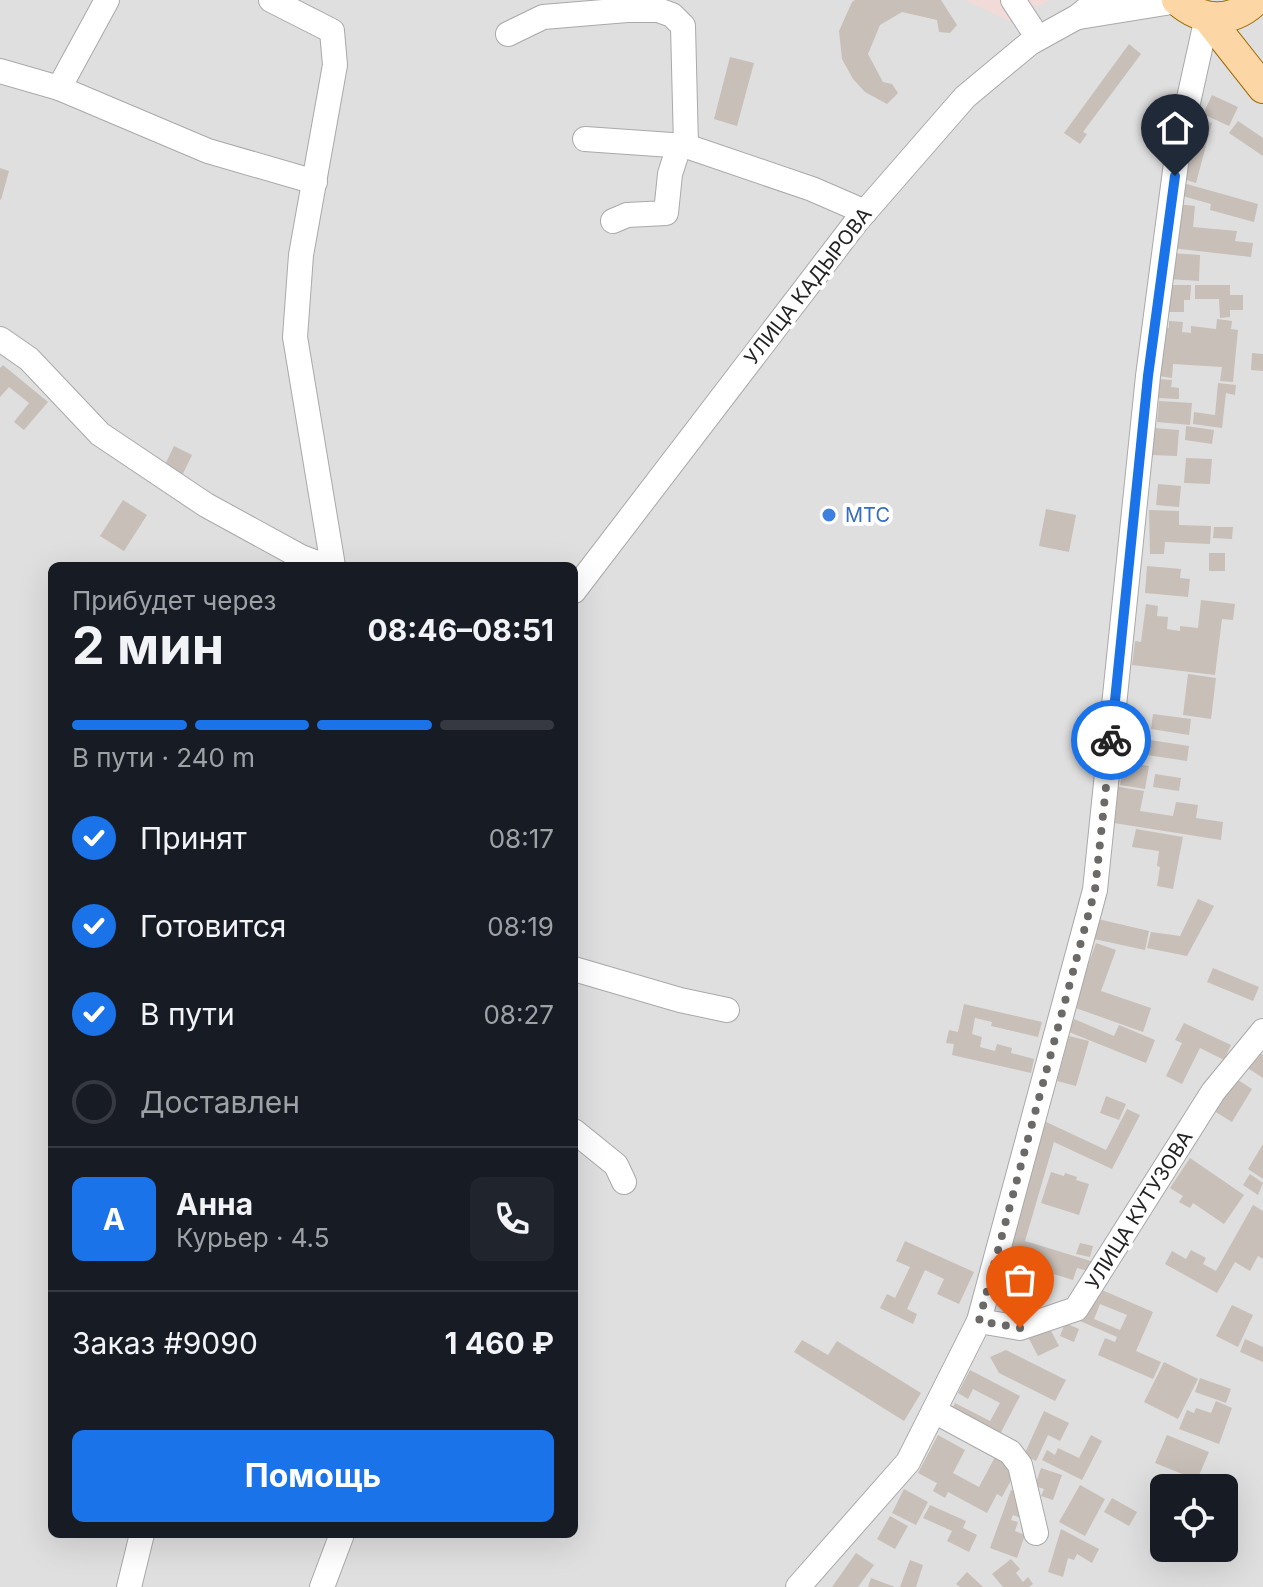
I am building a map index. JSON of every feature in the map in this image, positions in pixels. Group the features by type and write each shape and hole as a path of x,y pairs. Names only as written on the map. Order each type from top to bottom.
{"main road":[{"path":"1177,0 1190,11 1207,17 1224,17 1240,12 1256,0"},
{"path":"1207,17 1263,88"}],"street":[{"path":"59,88 107,0"},
{"path":"271,0 332,31 335,65 301,255 295,337 332,562"},
{"path":"1013,0 1038,38"},
{"name":"УЛИЦА КАДЫРОВА","path":"578,586 865,212 965,97 1038,38 1077,17 1098,0"},
{"name":"УЛИЦА КАДЫРОВА","path":"1077,17 1177,0"},
{"path":"508,34 543,17 627,10 658,10 672,15 683,26 682,146 670,174 666,213 627,215 613,221"},
{"path":"798,1587 908,1462 979,1321 1095,890 1148,376 1178,148 1207,17"},
{"path":"0,71 59,88 208,151 315,182"},
{"path":"585,139 682,146 812,189 865,212"},
{"path":"0,339 29,359 100,434 206,505 314,562"},
{"path":"578,970 680,1000 727,1010"},
{"name":"УЛИЦА КУТУЗОВА","path":"979,1321 1020,1328 1076,1309 1213,1092 1263,1031"},
{"path":"578,1134 616,1165 624,1182"},
{"path":"934,1411 1010,1452 1020,1465 1036,1533"},
{"path":"129,1587 141,1538"},
{"path":"322,1587 340,1538"}],"shaded area":[{"path":"0,0 1263,0 1263,1587 0,1587"},
{"path":"965,0 1050,0 1009,21"}],"building":[{"path":"855,0 941,0 957,25 950,33 939,32 937,20 902,12 880,25 868,54 883,82 892,84 898,93 887,104 865,92 853,79 842,59 839,31"},
{"path":"1129,44 1141,54 1083,132 1087,134 1080,144 1064,133"},
{"path":"730,57 754,63 737,126 714,119"},
{"path":"1212,95 1238,107 1229,126 1203,114"},
{"path":"1199,120 1212,123 1196,183 1183,179"},
{"path":"1238,121 1263,138 1263,156 1229,133"},
{"path":"0,168 9,171 1,200 0,199"},
{"path":"1183,183 1258,204 1254,222 1210,210 1211,204 1179,195"},
{"path":"1176,204 1195,206 1193,227 1237,231 1235,241 1253,243 1251,257 1171,248"},
{"path":"1171,253 1200,255 1199,281 1169,279"},
{"path":"1165,285 1191,285 1190,300 1184,300 1184,312 1165,312"},
{"path":"1195,285 1230,285 1230,295 1243,295 1243,310 1230,310 1230,317 1220,318 1219,299 1195,299"},
{"path":"1217,319 1232,321 1231,329 1238,330 1233,382 1220,381 1222,367 1173,364 1172,378 1159,376 1163,327 1169,328 1169,321 1183,322 1182,332 1191,333 1191,326 1216,329"},
{"path":"1252,353 1263,354 1263,371 1251,370"},
{"path":"3,365 48,402 24,430 14,422 29,403 9,387 0,397 0,368"},
{"path":"1157,379 1172,380 1171,387 1179,388 1179,399 1156,398"},
{"path":"1218,383 1236,385 1235,395 1226,393 1222,428 1193,424 1194,412 1215,415"},
{"path":"1159,401 1192,403 1190,425 1157,422"},
{"path":"1186,426 1214,430 1212,444 1185,440"},
{"path":"1154,428 1179,430 1177,456 1152,455"},
{"path":"174,446 192,455 180,480 162,471"},
{"path":"1186,458 1212,459 1210,484 1184,483"},
{"path":"1158,484 1181,486 1179,507 1156,505"},
{"path":"123,500 147,515 124,551 100,536"},
{"path":"1046,509 1076,515 1069,552 1039,546"},
{"path":"1149,510 1179,511 1179,525 1211,526 1210,544 1165,542 1164,554 1150,554"},
{"path":"1214,527 1233,527 1232,539 1213,538"},
{"path":"1209,553 1225,553 1225,571 1209,571"},
{"path":"1147,566 1181,569 1180,578 1190,579 1188,597 1145,593"},
{"path":"1201,600 1235,604 1233,620 1222,619 1215,675 1132,665 1135,641 1141,642 1146,604 1158,606 1157,616 1168,617 1167,629 1180,631 1180,626 1198,628"},
{"path":"1188,674 1216,678 1211,719 1183,715"},
{"path":"1153,714 1191,719 1189,735 1151,729"},
{"path":"1124,727 1151,735 1150,740 1189,746 1187,761 1120,751"},
{"path":"1124,762 1149,766 1145,789 1120,785"},
{"path":"1155,774 1181,778 1179,791 1153,787"},
{"path":"1113,786 1144,791 1140,811 1173,816 1176,802 1198,805 1196,818 1223,822 1221,840 1114,823 1116,809 1110,808"},
{"path":"1136,829 1183,837 1173,889 1157,886 1159,851 1132,847"},
{"path":"1198,899 1214,906 1187,956 1147,948 1151,932 1180,936"},
{"path":"1098,919 1149,931 1145,950 1094,939"},
{"path":"1096,943 1116,950 1101,991 1151,1008 1143,1032 1073,1007"},
{"path":"1213,968 1259,987 1253,1001 1207,982"},
{"path":"964,1004 1042,1022 1038,1037 991,1026 992,1022 975,1018 972,1034 982,1037 980,1047 995,1051 997,1044 1012,1048 1011,1053 1034,1059 1031,1073 952,1055 954,1044 946,1043 949,1030 958,1032"},
{"path":"1074,1019 1114,1036 1119,1025 1155,1040 1146,1063 1069,1032"},
{"path":"1184,1023 1231,1045 1224,1060 1200,1048 1182,1084 1166,1076 1182,1043 1175,1040"},
{"path":"1069,1036 1089,1041 1076,1086 1057,1081"},
{"path":"1257,1051 1263,1055 1263,1078 1246,1067"},
{"path":"1235,1078 1252,1089 1232,1122 1214,1111"},
{"path":"1106,1096 1126,1104 1119,1120 1100,1113"},
{"path":"1127,1109 1140,1115 1112,1169 1054,1142 1025,1241 1094,1262 1091,1272 1077,1268 1073,1280 1002,1258 1042,1120 1106,1150"},
{"path":"1263,1144 1263,1179 1248,1169"},
{"path":"1190,1158 1244,1195 1224,1224 1193,1203 1190,1208 1179,1202 1183,1196 1170,1188"},
{"path":"1051,1172 1064,1176 1065,1173 1089,1184 1079,1215 1041,1203"},
{"path":"1250,1174 1263,1183 1258,1195 1243,1185"},
{"path":"1253,1205 1263,1211 1263,1259 1258,1256 1250,1271 1235,1262 1217,1293 1165,1264 1172,1251 1186,1259 1191,1250 1206,1258 1203,1264 1216,1271"},
{"path":"905,1241 974,1272 959,1304 937,1294 944,1279 925,1270 907,1309 917,1314 913,1324 880,1308 887,1294 895,1298 910,1267 896,1261"},
{"path":"1080,1243 1093,1246 1090,1257 1076,1254"},
{"path":"1095,1287 1153,1312 1136,1351 1161,1362 1153,1379 1098,1355 1105,1338 1115,1342 1117,1337 1080,1321","holes":["1100,1304 1127,1315 1120,1330 1094,1319"]},
{"path":"1232,1305 1253,1315 1238,1347 1216,1336"},
{"path":"1065,1323 1079,1329 1074,1342 1060,1336"},
{"path":"1049,1327 1059,1346 1038,1356 1028,1337"},
{"path":"1245,1339 1263,1347 1263,1362 1240,1352"},
{"path":"802,1340 828,1355 837,1341 921,1393 904,1421 794,1352"},
{"path":"1006,1350 1066,1380 1055,1401 999,1373 990,1357"},
{"path":"1164,1362 1198,1379 1178,1419 1144,1402"},
{"path":"970,1370 1020,1396 997,1440 949,1415 955,1403 990,1421 1000,1403 973,1389 968,1399 958,1393"},
{"path":"1200,1378 1231,1389 1226,1403 1195,1392"},
{"path":"1216,1401 1232,1408 1219,1444 1179,1429 1187,1410 1194,1413 1196,1408 1211,1413"},
{"path":"1044,1411 1069,1423 1060,1441 1048,1435 1036,1461 1024,1455"},
{"path":"938,1435 965,1450 953,1473 979,1487 995,1457 1010,1464 1007,1469 1015,1473 1002,1497 997,1494 987,1513 948,1492 945,1498 933,1491 937,1483 918,1473"},
{"path":"1091,1435 1102,1441 1082,1480 1042,1460 1047,1450 1055,1455 1058,1448 1079,1458"},
{"path":"1167,1435 1209,1452 1200,1474 1182,1474 1155,1463"},
{"path":"1041,1468 1062,1475 1053,1500 1041,1496 1044,1489 1035,1486"},
{"path":"1080,1485 1105,1499 1085,1536 1059,1522"},
{"path":"904,1489 928,1502 916,1525 892,1513"},
{"path":"1011,1490 1019,1493 1017,1508 1023,1511 1021,1518 1013,1515 1011,1520 1018,1522 1015,1531 1025,1535 1017,1558 990,1548"},
{"path":"1112,1498 1137,1512 1129,1526 1104,1512"},
{"path":"930,1505 966,1521 963,1528 977,1535 969,1552 947,1541 952,1531 923,1518"},
{"path":"890,1516 908,1526 895,1549 877,1539"},
{"path":"1061,1529 1099,1549 1092,1563 1077,1554 1074,1560 1068,1558 1063,1577 1048,1572"},
{"path":"856,1553 874,1565 858,1587 832,1587"},
{"path":"1011,1559 1020,1569 1016,1573 1023,1582 1028,1577 1033,1584 1029,1587 1003,1587 992,1574"},
{"path":"910,1560 923,1565 916,1587 900,1587"},
{"path":"967,1572 983,1587 960,1587 956,1584"},
{"path":"871,1578 895,1587 868,1587"}],"way so far":[{"path":"1020,1328 979,1321 1095,890 1111,740"}],"place":[{"name":"МТС","path":"829,515"}],"route":[{"path":"1111,740 1148,376 1175,176"}]}
